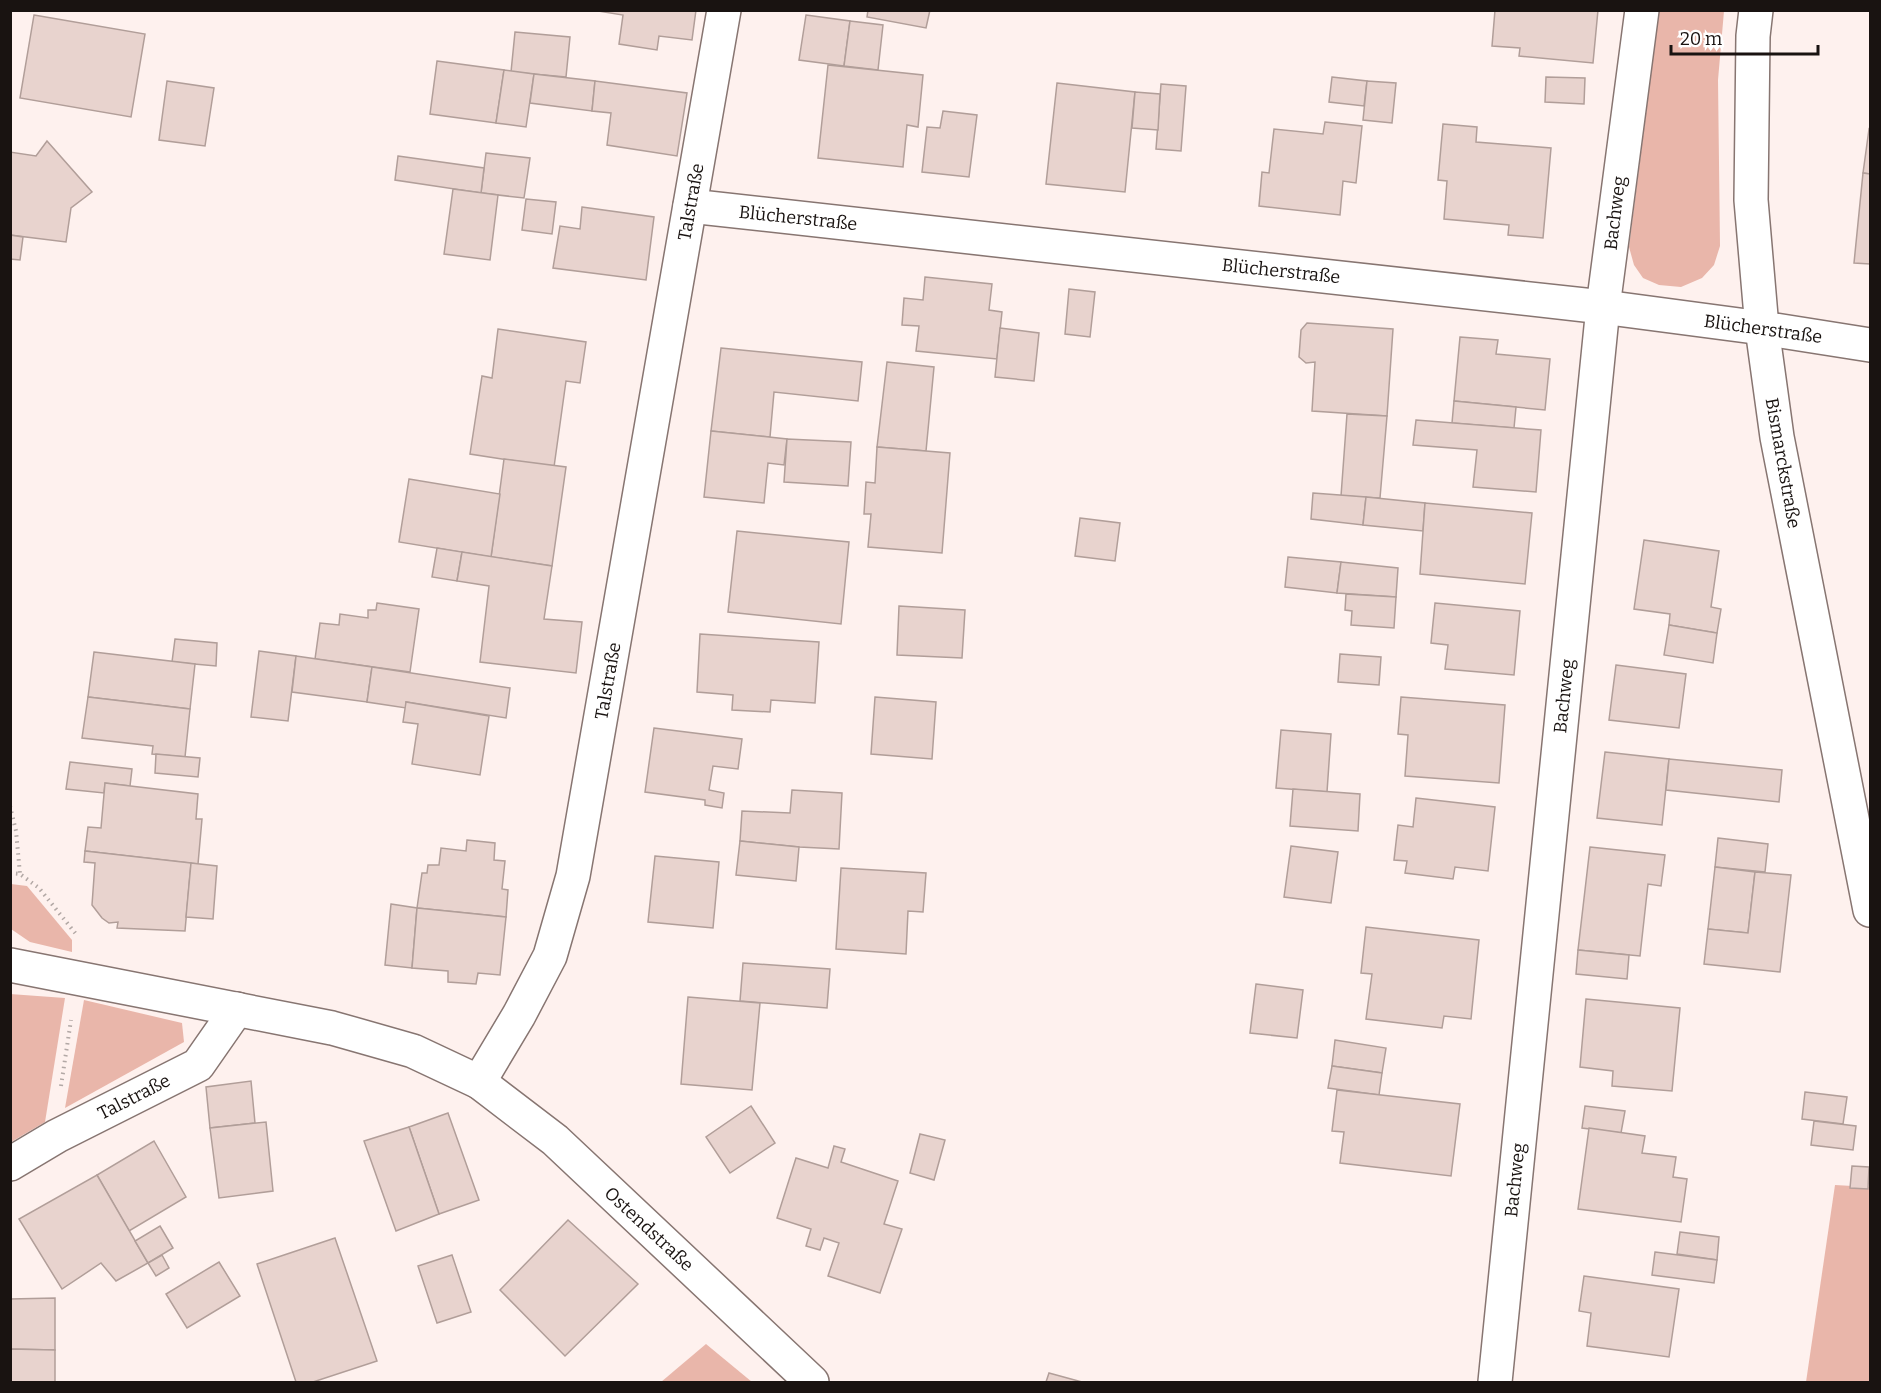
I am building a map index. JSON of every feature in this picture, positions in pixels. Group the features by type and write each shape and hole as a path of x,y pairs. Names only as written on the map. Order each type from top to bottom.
{"street":[{"name":"Talstraße","path":"479,1082 519,1015 550,956 573,876 724,10"},
{"name":"Bachweg","path":"1495,1383 1603,307 1642,10"},
{"name":"Bismarckstraße","path":"1756,10 1753,36 1751,200 1762,328 1777,437 1870,910"},
{"name":"Blücherstraße","path":"690,206 1603,307 1870,345"},
{"path":"10,965 332,1029 413,1052 479,1082"},
{"name":"Talstraße","path":"10,1164 57,1136 198,1065 237,1009"},
{"name":"Ostendstraße","path":"479,1082 555,1140 812,1383"}],"path":[{"path":"10,806 16,831 20,874"},
{"path":"10,873 20,874 39,888 77,936"},
{"path":"57,1136 57,1106 73,1009"}],"shaded area":[{"path":"1659,11 1724,11 1718,80 1720,246 1714,265 1702,278 1681,287 1659,285 1643,278 1634,265 1629,247"},
{"path":"11,884 27,886 72,940 72,952 30,942 11,929"},
{"path":"10,994 65,998 45,1122 11,1142"},
{"path":"84,1000 182,1023 184,1042 65,1108"},
{"path":"1835,1185 1870,1187 1870,1382 1806,1382"},
{"path":"706,1344 752,1382 661,1382"}],"building":[{"path":"592,10 696,10 692,40 659,36 657,50 619,44 623,15"},
{"path":"868,10 930,10 926,28 867,17"},
{"path":"1495,10 1598,10 1593,63 1519,56 1520,48 1492,46"},
{"path":"34,15 145,34 131,117 20,98"},
{"path":"806,15 850,21 844,66 799,60"},
{"path":"850,21 883,25 878,70 844,66"},
{"path":"515,32 570,37 566,77 511,72"},
{"path":"437,61 504,70 496,123 430,114"},
{"path":"828,65 923,75 918,127 907,125 903,167 818,158"},
{"path":"504,70 534,74 526,127 496,123"},
{"path":"534,74 595,81 592,111 530,103"},
{"path":"1332,77 1367,81 1364,106 1329,102"},
{"path":"1546,77 1585,78 1584,104 1545,102"},
{"path":"167,81 214,88 205,146 159,140"},
{"path":"595,81 687,93 677,156 607,145 611,113 592,111"},
{"path":"1367,81 1396,83 1392,123 1363,120"},
{"path":"1057,83 1135,92 1125,192 1046,184"},
{"path":"1161,84 1186,86 1181,151 1156,149"},
{"path":"1135,92 1160,94 1158,130 1132,128"},
{"path":"943,111 977,115 969,177 922,172 927,127 940,128"},
{"path":"1325,122 1362,126 1356,183 1343,181 1340,215 1259,206 1262,172 1269,173 1274,129 1323,134"},
{"path":"1443,124 1477,127 1476,142 1551,148 1543,238 1508,235 1509,225 1444,219 1447,181 1438,180"},
{"path":"1870,130 1870,174 1863,173"},
{"path":"47,141 92,192 71,208 66,242 10,235 10,152 36,156"},
{"path":"486,153 530,158 524,198 481,193"},
{"path":"398,156 484,168 481,193 395,180"},
{"path":"1863,173 1870,174 1870,264 1854,263"},
{"path":"453,189 498,195 490,260 444,254"},
{"path":"526,199 556,202 552,234 522,230"},
{"path":"582,207 654,217 646,280 553,268 560,226 580,229"},
{"path":"10,235 23,237 20,260 10,259"},
{"path":"925,277 992,284 989,310 1002,312 997,359 916,351 919,326 902,325 904,298 923,300"},
{"path":"1069,289 1095,292 1090,337 1065,334"},
{"path":"1307,323 1393,329 1387,416 1312,411 1315,362 1306,363 1299,357 1301,330"},
{"path":"1000,328 1039,333 1034,381 995,377"},
{"path":"498,329 586,342 580,383 566,381 554,467 470,454 482,376 492,378"},
{"path":"1460,337 1498,340 1496,354 1550,359 1545,410 1454,401"},
{"path":"721,348 862,362 858,401 774,392 770,437 711,431"},
{"path":"887,362 934,367 926,451 877,447"},
{"path":"1454,401 1516,407 1514,428 1452,423"},
{"path":"1347,414 1387,416 1380,498 1341,496"},
{"path":"1416,420 1541,430 1536,492 1473,487 1477,450 1413,445"},
{"path":"711,431 787,439 784,465 768,463 764,503 704,497"},
{"path":"787,439 851,442 848,486 784,482"},
{"path":"877,447 950,453 942,553 868,547 871,514 864,514 866,482 875,483"},
{"path":"504,459 566,467 552,566 491,557"},
{"path":"409,479 500,494 491,557 399,542"},
{"path":"1313,493 1366,497 1363,525 1311,519"},
{"path":"1366,497 1425,503 1423,531 1363,525"},
{"path":"1425,503 1532,513 1525,584 1420,574"},
{"path":"1080,518 1120,523 1115,561 1075,556"},
{"path":"737,531 849,542 841,624 728,612"},
{"path":"1644,540 1719,551 1711,607 1721,609 1717,633 1669,625 1670,614 1634,609"},
{"path":"437,548 462,552 457,581 432,577"},
{"path":"462,552 552,566 544,619 582,622 576,673 480,662 489,586 457,581"},
{"path":"1288,557 1341,562 1337,593 1285,587"},
{"path":"1341,562 1398,568 1396,597 1337,593"},
{"path":"1346,594 1396,597 1394,628 1351,625 1352,611 1345,610"},
{"path":"377,603 419,609 410,672 315,659 320,623 339,625 340,614 368,618 368,610 376,610"},
{"path":"1435,603 1520,611 1514,675 1445,669 1448,645 1431,643"},
{"path":"899,606 965,610 962,658 897,655"},
{"path":"1669,625 1717,633 1713,663 1664,655"},
{"path":"700,634 819,642 815,703 771,700 770,712 732,710 733,695 697,692"},
{"path":"175,639 217,643 216,666 172,662"},
{"path":"259,651 296,656 288,721 251,717"},
{"path":"94,652 195,664 190,709 88,697"},
{"path":"1340,654 1381,657 1379,685 1338,682"},
{"path":"296,656 372,667 367,702 292,692"},
{"path":"1616,665 1686,674 1679,728 1609,720"},
{"path":"372,667 510,688 506,718 406,702 406,708 367,702"},
{"path":"88,697 190,709 185,757 152,754 153,746 82,738"},
{"path":"875,697 936,702 932,759 871,754"},
{"path":"1401,697 1505,705 1499,783 1405,776 1408,735 1398,734"},
{"path":"406,702 489,716 480,775 412,764 418,724 403,722"},
{"path":"654,728 742,739 738,769 713,766 709,790 724,793 722,808 705,805 705,800 645,792"},
{"path":"1281,730 1331,734 1327,792 1276,788"},
{"path":"1605,752 1669,759 1662,825 1597,818"},
{"path":"156,754 200,758 198,777 155,773"},
{"path":"1669,759 1782,770 1779,802 1666,790"},
{"path":"70,762 132,769 130,786 105,783 104,793 66,789"},
{"path":"105,783 198,794 196,819 202,819 198,864 85,851 88,827 101,828"},
{"path":"1293,789 1360,794 1358,831 1290,826"},
{"path":"792,790 842,793 839,849 740,841 742,811 790,813"},
{"path":"1416,798 1495,807 1488,871 1455,867 1453,879 1405,873 1407,861 1394,860 1398,825 1413,827"},
{"path":"1718,838 1768,844 1765,872 1715,867"},
{"path":"467,840 495,843 494,860 505,861 502,889 508,890 506,917 417,908 422,873 427,873 428,865 439,865 441,848 466,851"},
{"path":"740,841 799,847 796,881 736,875"},
{"path":"1291,846 1338,852 1331,903 1284,897"},
{"path":"1590,847 1665,855 1661,886 1648,884 1640,956 1578,950"},
{"path":"85,851 191,863 185,931 117,928 118,922 109,923 102,918 92,905 95,863 84,862"},
{"path":"655,856 719,862 713,928 648,922"},
{"path":"191,863 217,866 213,919 186,917"},
{"path":"1715,867 1755,872 1748,933 1708,929"},
{"path":"841,868 926,873 923,912 908,911 906,954 836,949"},
{"path":"1755,872 1791,875 1780,972 1704,964 1708,929 1748,933"},
{"path":"391,904 417,908 412,968 385,965"},
{"path":"417,908 506,917 500,975 478,973 476,984 448,982 448,971 412,968"},
{"path":"1366,927 1479,940 1471,1019 1444,1016 1442,1028 1366,1019 1372,974 1361,973"},
{"path":"1578,950 1629,955 1627,979 1576,974"},
{"path":"743,963 830,969 827,1008 740,1001"},
{"path":"1256,984 1303,990 1297,1038 1250,1033"},
{"path":"688,997 760,1003 752,1090 681,1084"},
{"path":"1586,999 1680,1008 1672,1091 1612,1086 1613,1071 1580,1067"},
{"path":"1335,1040 1386,1048 1382,1073 1332,1066"},
{"path":"1332,1066 1382,1073 1379,1095 1328,1088"},
{"path":"251,1081 255,1123 210,1128 206,1087"},
{"path":"1337,1090 1460,1104 1451,1176 1340,1163 1344,1132 1332,1131"},
{"path":"1805,1092 1847,1097 1843,1124 1802,1119"},
{"path":"751,1106 775,1143 730,1173 706,1137"},
{"path":"1585,1106 1625,1111 1621,1133 1582,1128"},
{"path":"448,1113 479,1200 439,1214 409,1127"},
{"path":"1814,1121 1856,1126 1853,1150 1811,1145"},
{"path":"266,1122 273,1191 219,1198 210,1128"},
{"path":"409,1127 439,1214 396,1231 364,1141"},
{"path":"1589,1128 1645,1136 1642,1153 1676,1157 1673,1177 1687,1179 1681,1222 1578,1209"},
{"path":"920,1134 945,1140 934,1180 910,1173"},
{"path":"154,1141 186,1197 129,1231 97,1175"},
{"path":"834,1146 845,1149 841,1162 898,1181 884,1224 902,1229 880,1293 828,1276 839,1243 824,1238 820,1250 806,1246 811,1229 777,1218 796,1158 828,1168"},
{"path":"1852,1166 1869,1167 1868,1189 1850,1188"},
{"path":"97,1175 148,1263 116,1281 101,1263 62,1289 19,1219"},
{"path":"568,1220 638,1284 565,1356 500,1290"},
{"path":"160,1226 173,1248 148,1263 135,1241"},
{"path":"1680,1232 1719,1237 1717,1260 1677,1254"},
{"path":"335,1238 377,1361 313,1382 296,1382 257,1264"},
{"path":"1655,1252 1717,1260 1714,1283 1652,1275"},
{"path":"162,1255 169,1268 156,1276 148,1263"},
{"path":"452,1255 471,1312 437,1323 418,1266"},
{"path":"219,1262 240,1296 187,1328 166,1294"},
{"path":"1584,1276 1679,1289 1669,1357 1587,1346 1591,1313 1579,1311"},
{"path":"55,1298 55,1350 10,1349 10,1299"},
{"path":"10,1349 55,1350 55,1382 10,1382"},
{"path":"1049,1373 1082,1382 1046,1382"}]}
